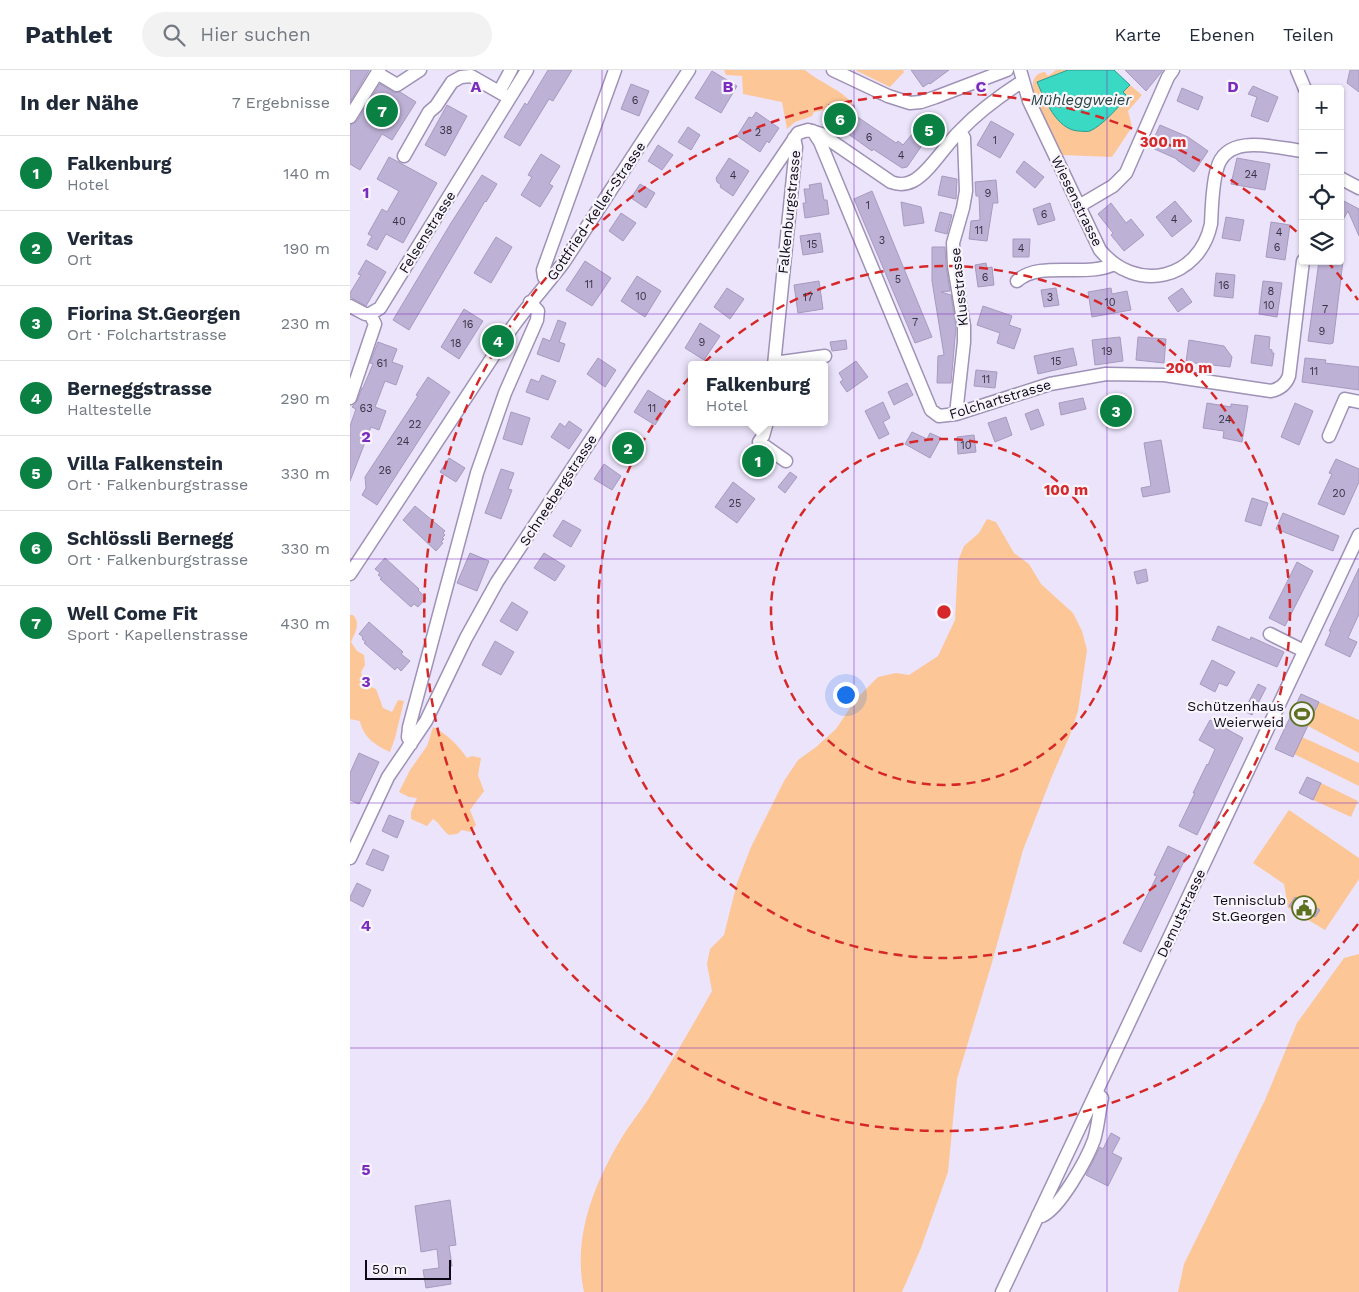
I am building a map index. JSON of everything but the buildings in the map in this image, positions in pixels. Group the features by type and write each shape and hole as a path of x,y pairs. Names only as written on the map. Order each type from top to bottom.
{"street":[{"path":"350,116 378,72 397,85 420,70"},
{"path":"498,92 511,70"},
{"name":"Felsenstrasse","path":"370,314 380,308 527,70"},
{"path":"549,281 544,276 543,270 616,70"},
{"name":"Gottfried-Keller-Strasse","path":"350,574 530,302 564,262 690,70"},
{"path":"833,70 888,96 910,103 936,97 1006,70"},
{"path":"1079,206 1114,186 1126,173 1168,77 1173,70"},
{"path":"1297,70 1303,85"},
{"path":"813,131 829,139 897,185 913,181 920,176 960,131 1022,75"},
{"name":"Wiesenstrasse","path":"1022,75 1029,101 1100,250 1114,264 1132,274 1152,276 1172,272 1188,263 1201,250 1209,233 1217,166 1233,148 1251,145 1299,151"},
{"path":"404,156 429,112 436,106 452,82 471,76 510,99"},
{"name":"Falkenburgstrasse","path":"774,361 796,147 794,138 802,131 813,131"},
{"name":"Folchartstrasse","path":"813,131 820,142 931,410 939,416 956,414 1068,379 1106,374 1164,375 1271,391 1282,386 1289,376 1303,265"},
{"name":"Klusstrasse","path":"956,414 964,342 964,326 954,266 953,243 966,191 964,138 960,131"},
{"name":"Schneebergstrasse","path":"350,858 388,777 426,720 466,638 497,582 794,138"},
{"path":"1344,180 1359,188"},
{"path":"1016,282 1026,275 1070,270 1098,270 1114,264"},
{"path":"411,744 408,737 409,727 477,473 505,393 537,320 538,311 530,302"},
{"path":"350,306 365,314 370,314 375,324 350,398"},
{"path":"793,361 825,356"},
{"path":"1329,436 1345,400 1359,402"},
{"path":"766,426 759,442 786,461"},
{"name":"Demutstrasse","path":"1002,1292 1359,534"},
{"path":"1270,634 1304,651"},
{"path":"1038,1215 1048,1214 1063,1197 1075,1178 1093,1141 1102,1098 1096,1092"}],"shaded area":[{"path":"724,70 805,70 837,90 854,105 814,112 812,116 795,122 787,129 782,102 743,94 742,76 726,75"},
{"path":"855,70 903,70 904,72 890,87"},
{"path":"1056,70 1068,70 1066,71 1128,97 1122,92 1130,85 1142,95 1128,111 1132,127 1112,157 1061,155 1038,109 1033,84 1036,76 1045,72 1048,76"},
{"path":"987,519 996,522 1014,553 1029,564 1041,584 1073,613 1082,631 1087,650 1078,711 1023,850 957,1079 948,1172 921,1248 902,1292 584,1292 581,1250 584,1230 595,1190 613,1152 649,1098 712,991 707,964 710,949 724,935 737,883 751,847 784,781 798,760 836,729 856,699 878,677 896,673 909,675 938,656 955,620 958,561 964,546 979,533"},
{"path":"350,615 353,615 357,621 356,632 351,642 357,651 364,655 365,665 361,672 364,684 376,689 383,708 392,712 398,700 404,701 390,752 370,740 364,732 360,721 350,719"},
{"path":"1319,702 1359,720 1359,753 1308,726"},
{"path":"433,727 452,740 467,758 472,756 481,758 478,775 484,791 470,810 476,825 470,832 462,830 457,834 449,835 433,819 427,826 411,819 411,812 417,798 409,797 399,792 410,770 427,746"},
{"path":"1302,737 1359,763 1359,786 1294,754"},
{"path":"1321,783 1358,801 1351,817 1313,800"},
{"path":"1289,810 1359,858 1359,879 1325,930 1288,908 1284,884 1253,863"},
{"path":"1359,954 1359,1292 1178,1292 1184,1264 1265,1100 1297,1023 1344,958"}],"water":[{"name":"Mühleggweier","path":"1068,70 1114,70 1130,85 1123,92 1128,97 1095,129 1078,131 1070,129 1063,125 1052,113 1037,82"}],"place":[{"name":"Well Come Fit","path":"382,111"},
{"name":"Schlössli Bernegg","path":"840,119"},
{"name":"Villa Falkenstein","path":"929,130"},
{"name":"Berneggstrasse","path":"498,341"},
{"name":"Fiorina St.Georgen","path":"1116,411"},
{"name":"Veritas","path":"628,448"},
{"name":"Falkenburg","path":"758,461"},
{"name":"Schützenhaus Weierweid","path":"1302,714"},
{"name":"Tennisclub St.Georgen","path":"1304,908"}]}
